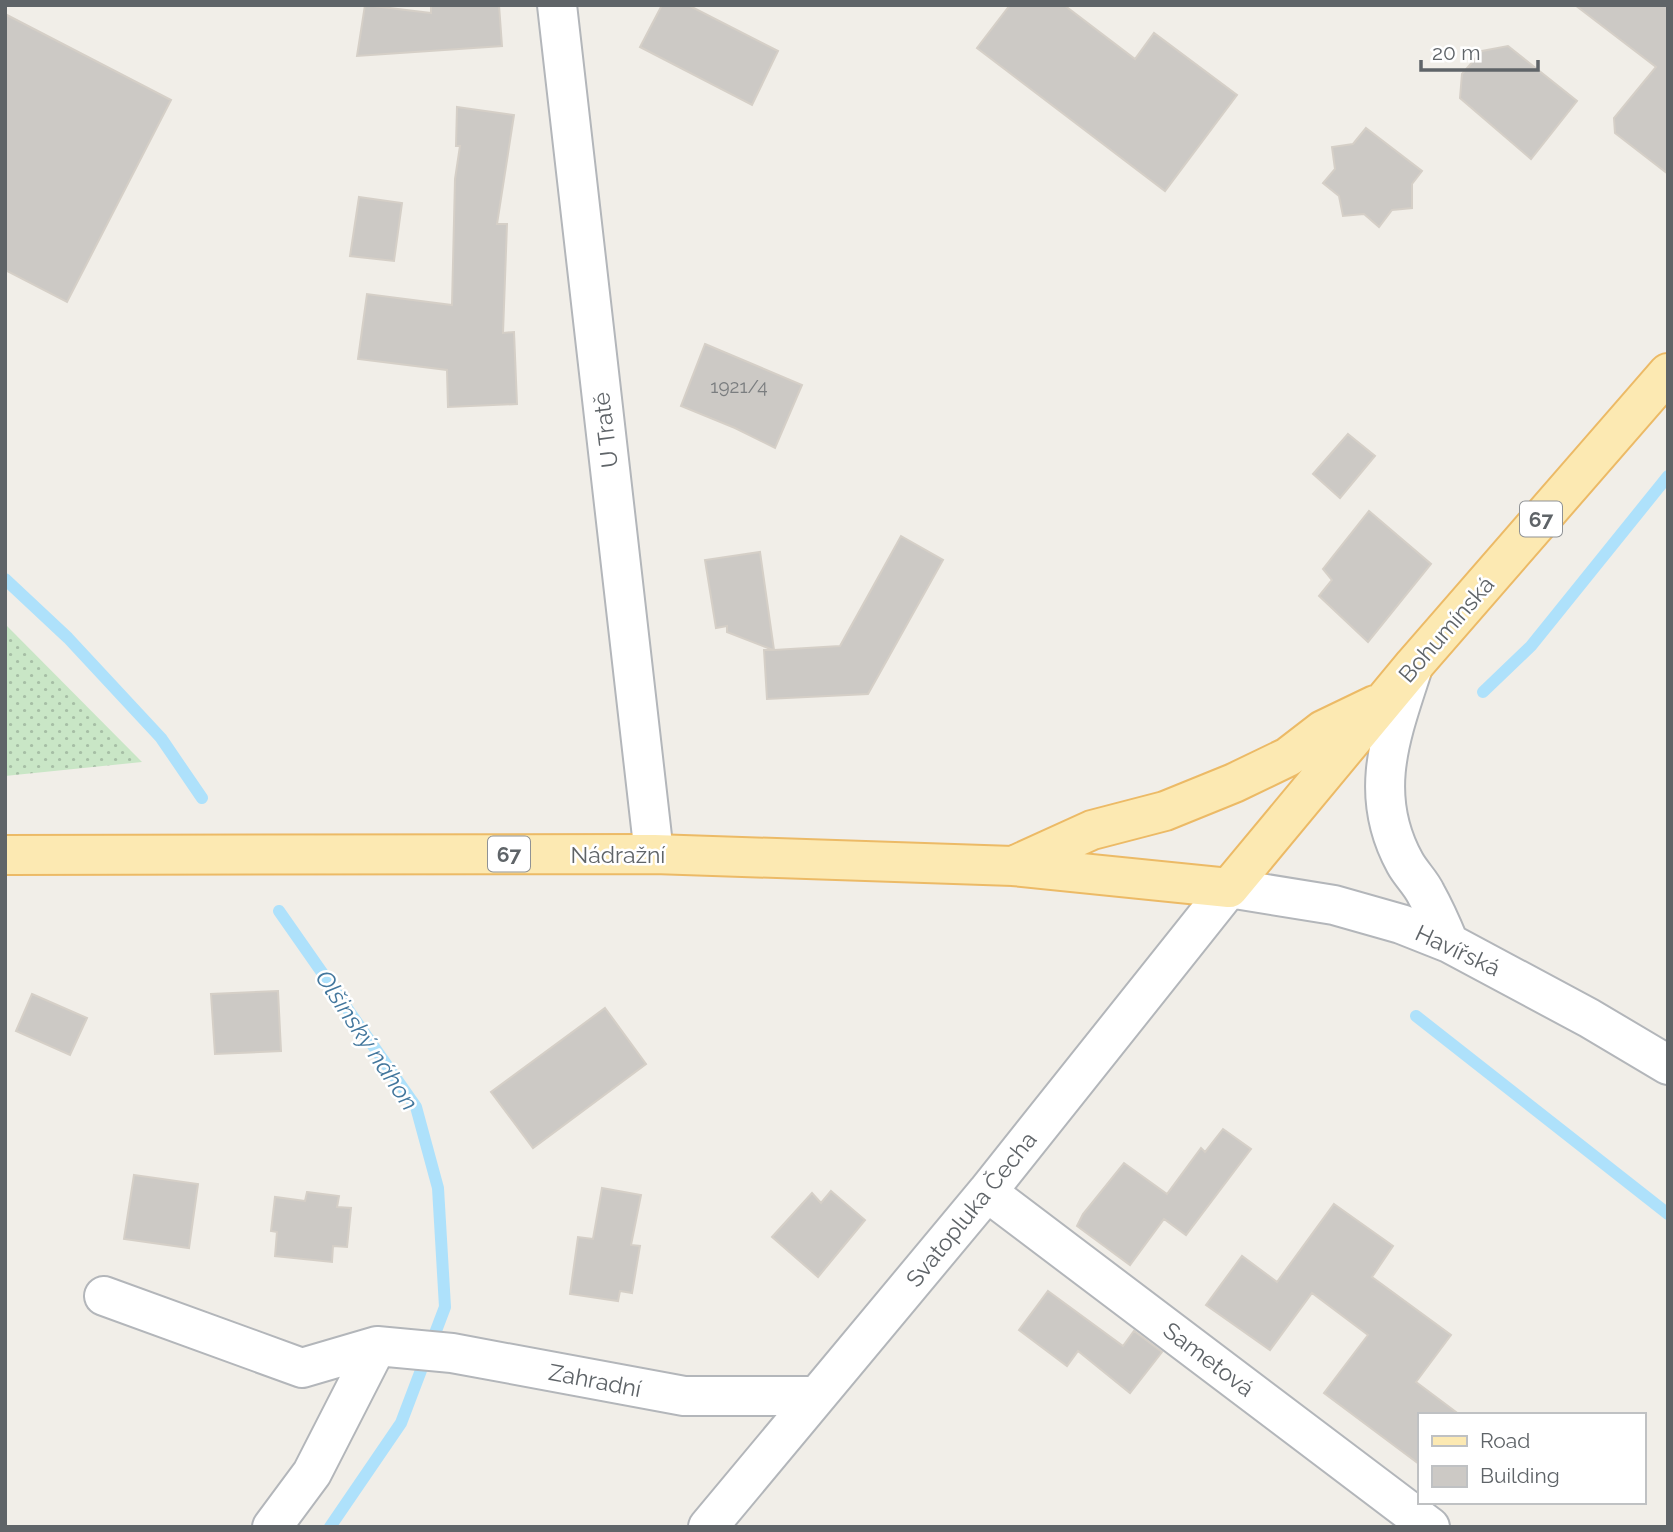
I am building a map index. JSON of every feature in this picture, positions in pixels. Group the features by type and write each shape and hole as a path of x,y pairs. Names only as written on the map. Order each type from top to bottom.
{"main road":[{"name":"Bohumínská","path":"1228,888 1414,666 1668,373"},
{"path":"1013,866 1092,830 1165,811 1234,783 1288,757 1323,730 1387,699"},
{"name":"Nádražní","path":"5,855 654,854 1013,866 1228,888"}],"street":[{"name":"U Tratě","path":"557,5 654,854"},
{"path":"1414,666 1390,737 1384,778 1385,804 1391,831 1405,864 1426,892 1449,943"},
{"name":"Havířská","path":"1228,888 1334,905 1401,924 1449,943 1589,1018 1668,1065"},
{"name":"Svatopluka Čecha","path":"708,1527 987,1192 1228,888"},
{"name":"Sametová","path":"987,1192 1430,1527"},
{"name":"Zahradní","path":"104,1296 302,1368 394,1347 452,1353 684,1396 816,1396"},
{"path":"272,1527 312,1473 394,1347"}],"green space":[{"path":"5,624 142,762 5,776"}],"building":[{"path":"365,5 431,13 431,5 499,5 502,46 357,56"},
{"path":"662,5 688,5 778,51 752,105 640,47"},
{"path":"1010,5 1064,5 1135,59 1154,33 1237,95 1165,191 977,48"},
{"path":"1575,5 1668,5 1668,174 1615,133 1614,118 1656,67"},
{"path":"5,14 171,100 67,302 5,270"},
{"path":"1508,46 1577,101 1531,159 1460,98 1462,74 1482,51"},
{"path":"457,107 514,115 497,224 507,224 503,333 514,332 517,404 448,407 447,370 358,359 367,294 452,305 455,179 460,146 456,146"},
{"path":"1366,128 1422,171 1412,184 1412,208 1392,210 1379,227 1364,214 1343,216 1339,196 1323,183 1335,169 1332,147 1353,144"},
{"path":"359,197 402,203 394,261 350,256"},
{"path":"705,344 802,385 775,448 681,406"},
{"path":"1348,434 1375,456 1340,498 1313,474"},
{"path":"1369,511 1431,564 1368,642 1319,596 1332,580 1323,569"},
{"path":"901,536 943,560 868,694 767,699 764,650 773,650 727,632 727,626 716,628 705,560 760,552 774,650 840,646"},
{"path":"278,991 281,1051 215,1054 211,994"},
{"path":"32,994 87,1018 70,1055 16,1031"},
{"path":"605,1008 646,1064 533,1148 491,1092"},
{"path":"1223,1129 1251,1149 1186,1235 1164,1219 1130,1265 1077,1226 1083,1214 1124,1163 1167,1194 1201,1148 1205,1152"},
{"path":"134,1175 198,1184 189,1248 124,1239"},
{"path":"602,1188 641,1195 631,1245 640,1246 632,1293 620,1291 618,1301 570,1294 578,1237 593,1239"},
{"path":"831,1191 865,1220 818,1277 772,1237 812,1193 821,1203"},
{"path":"307,1192 339,1196 337,1207 351,1208 347,1247 333,1246 332,1262 275,1256 277,1232 271,1231 275,1197 305,1201"},
{"path":"1334,1204 1393,1246 1372,1277 1451,1335 1416,1382 1457,1413 1418,1413 1418,1463 1324,1393 1368,1335 1312,1293 1270,1350 1206,1305 1242,1256 1277,1282"},
{"path":"1048,1291 1123,1346 1134,1331 1162,1352 1130,1393 1078,1351 1067,1366 1019,1330"}],"waterway":[{"path":"1483,692 1531,646 1668,476"},
{"name":"Olšinský náhon","path":"5,579 68,638 161,738 202,798"},
{"name":"Olšinský náhon","path":"279,911 416,1107 438,1188 445,1307 401,1423 330,1527"},
{"path":"1416,1016 1668,1214"}]}
